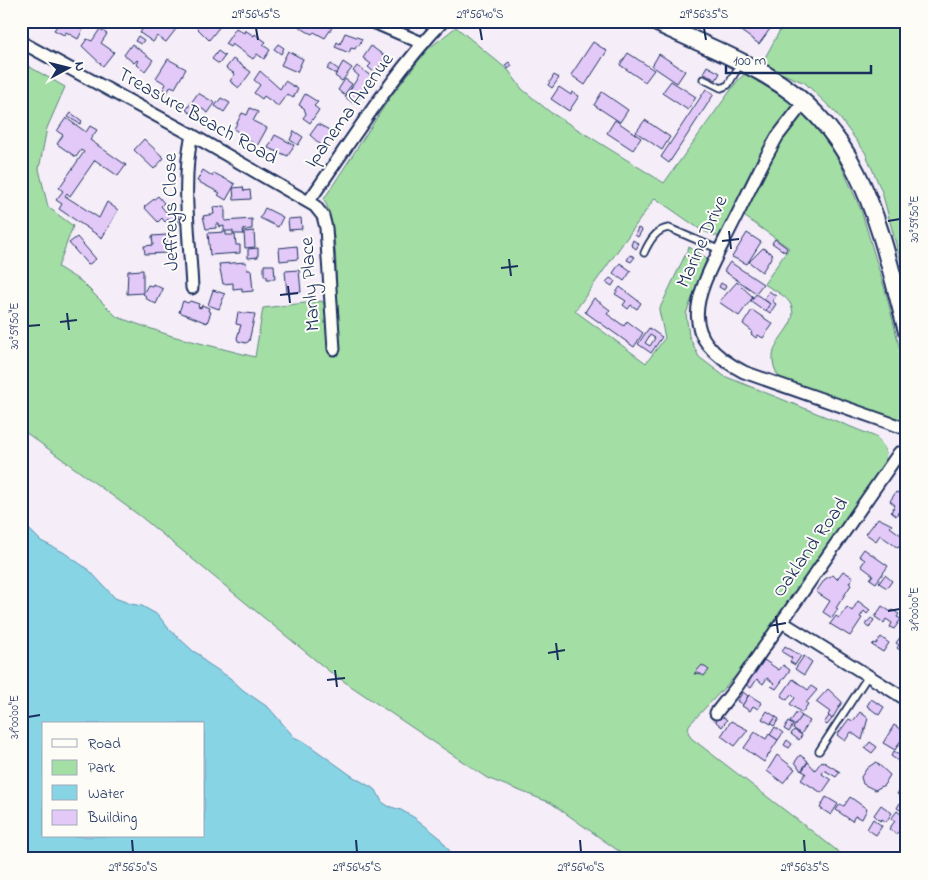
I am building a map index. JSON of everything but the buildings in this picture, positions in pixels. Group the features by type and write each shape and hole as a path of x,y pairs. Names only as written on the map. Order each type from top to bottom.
{"street":[{"path":"371,21 422,43"},
{"name":"Ipanema Avenue","path":"309,201 422,43 443,21"},
{"path":"653,21 765,74 804,102 820,117 841,143 865,187 907,331"},
{"name":"Treasure Beach Road","path":"21,42 309,201 323,216"},
{"name":"Marine Drive","path":"804,102 777,137 702,284 697,309 700,329 713,352 744,372 907,429"},
{"name":"Jeffreys Close","path":"192,135 187,160 192,288"},
{"name":"Manly Place","path":"323,216 326,228 334,349"},
{"name":"Oakland Road","path":"716,713 782,622 899,453"},
{"path":"782,622 907,700"}],"lane":[{"path":"703,78 721,88 728,85 741,63"},
{"path":"644,253 656,233 665,228 682,232 720,250"},
{"path":"819,751 868,676"}],"green space":[{"path":"785,21 907,21 907,285 882,192 865,152 836,113 805,83 761,65"},
{"path":"456,27 509,71 522,89 550,112 664,183 738,80 745,74 786,99 817,128 838,158 861,210 886,293 907,377 907,418 902,420 780,379 774,366 773,355 776,345 791,321 793,312 788,300 764,284 789,248 734,209 719,237 701,230 655,198 575,311 646,363 665,338 659,310 689,247 707,258 686,314 689,336 699,357 724,376 876,437 884,447 886,455 879,474 743,668 689,725 688,732 691,738 848,859 630,859 551,803 487,778 330,672 140,516 21,429 21,62 65,87 47,128 39,169 48,207 73,226 58,267 82,282 117,317 172,336 255,357 263,308 322,301 337,322 335,243 324,199 389,99 427,50"}],"water":[{"path":"21,521 41,541 63,552 89,570 115,598 142,606 158,615 169,629 200,655 204,661 269,708 294,737 376,790 382,802 415,818 438,836 456,859 21,859"}]}
